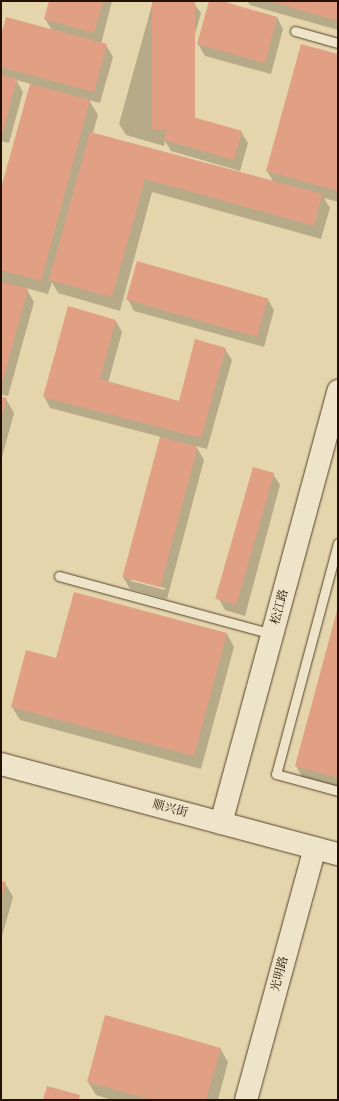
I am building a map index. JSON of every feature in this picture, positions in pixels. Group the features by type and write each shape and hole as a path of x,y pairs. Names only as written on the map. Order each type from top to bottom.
{"street":[{"name":"松江路","path":"221,823 338,391"},
{"name":"顺兴街","path":"1,764 338,854"},
{"name":"光明路","path":"246,1100 315,848"}],"lane":[{"path":"295,31 338,43"},
{"path":"338,543 276,774 338,791"},
{"path":"59,576 272,634"}],"building":[{"path":"49,1 103,1 94,33 44,19"},
{"path":"152,1 195,1 195,129 152,129"},
{"path":"209,1 222,1 277,17 265,63 197,44"},
{"path":"269,1 338,1 338,21"},
{"path":"6,17 107,44 94,92 1,67 1,36"},
{"path":"301,44 338,54 338,191 266,171"},
{"path":"1,75 17,79 3,132 1,131"},
{"path":"30,84 90,100 41,281 1,270 1,188"},
{"path":"172,111 242,131 234,160 164,140"},
{"path":"90,132 322,194 314,226 145,179 112,297 49,280"},
{"path":"137,261 268,298 257,337 126,299"},
{"path":"1,282 28,289 1,387"},
{"path":"68,306 116,320 100,379 179,401 195,339 226,348 201,438 43,397"},
{"path":"1,397 7,398 1,417"},
{"path":"160,437 198,447 160,587 122,577"},
{"path":"253,467 274,473 236,605 215,599"},
{"path":"74,592 227,633 194,756 11,707 26,650 56,658"},
{"path":"338,607 338,778 295,766"},
{"path":"1,881 6,882 1,898"},
{"path":"105,1015 221,1048 206,1100 152,1100 87,1082"},
{"path":"47,1086 80,1095 79,1100 43,1100"}]}
